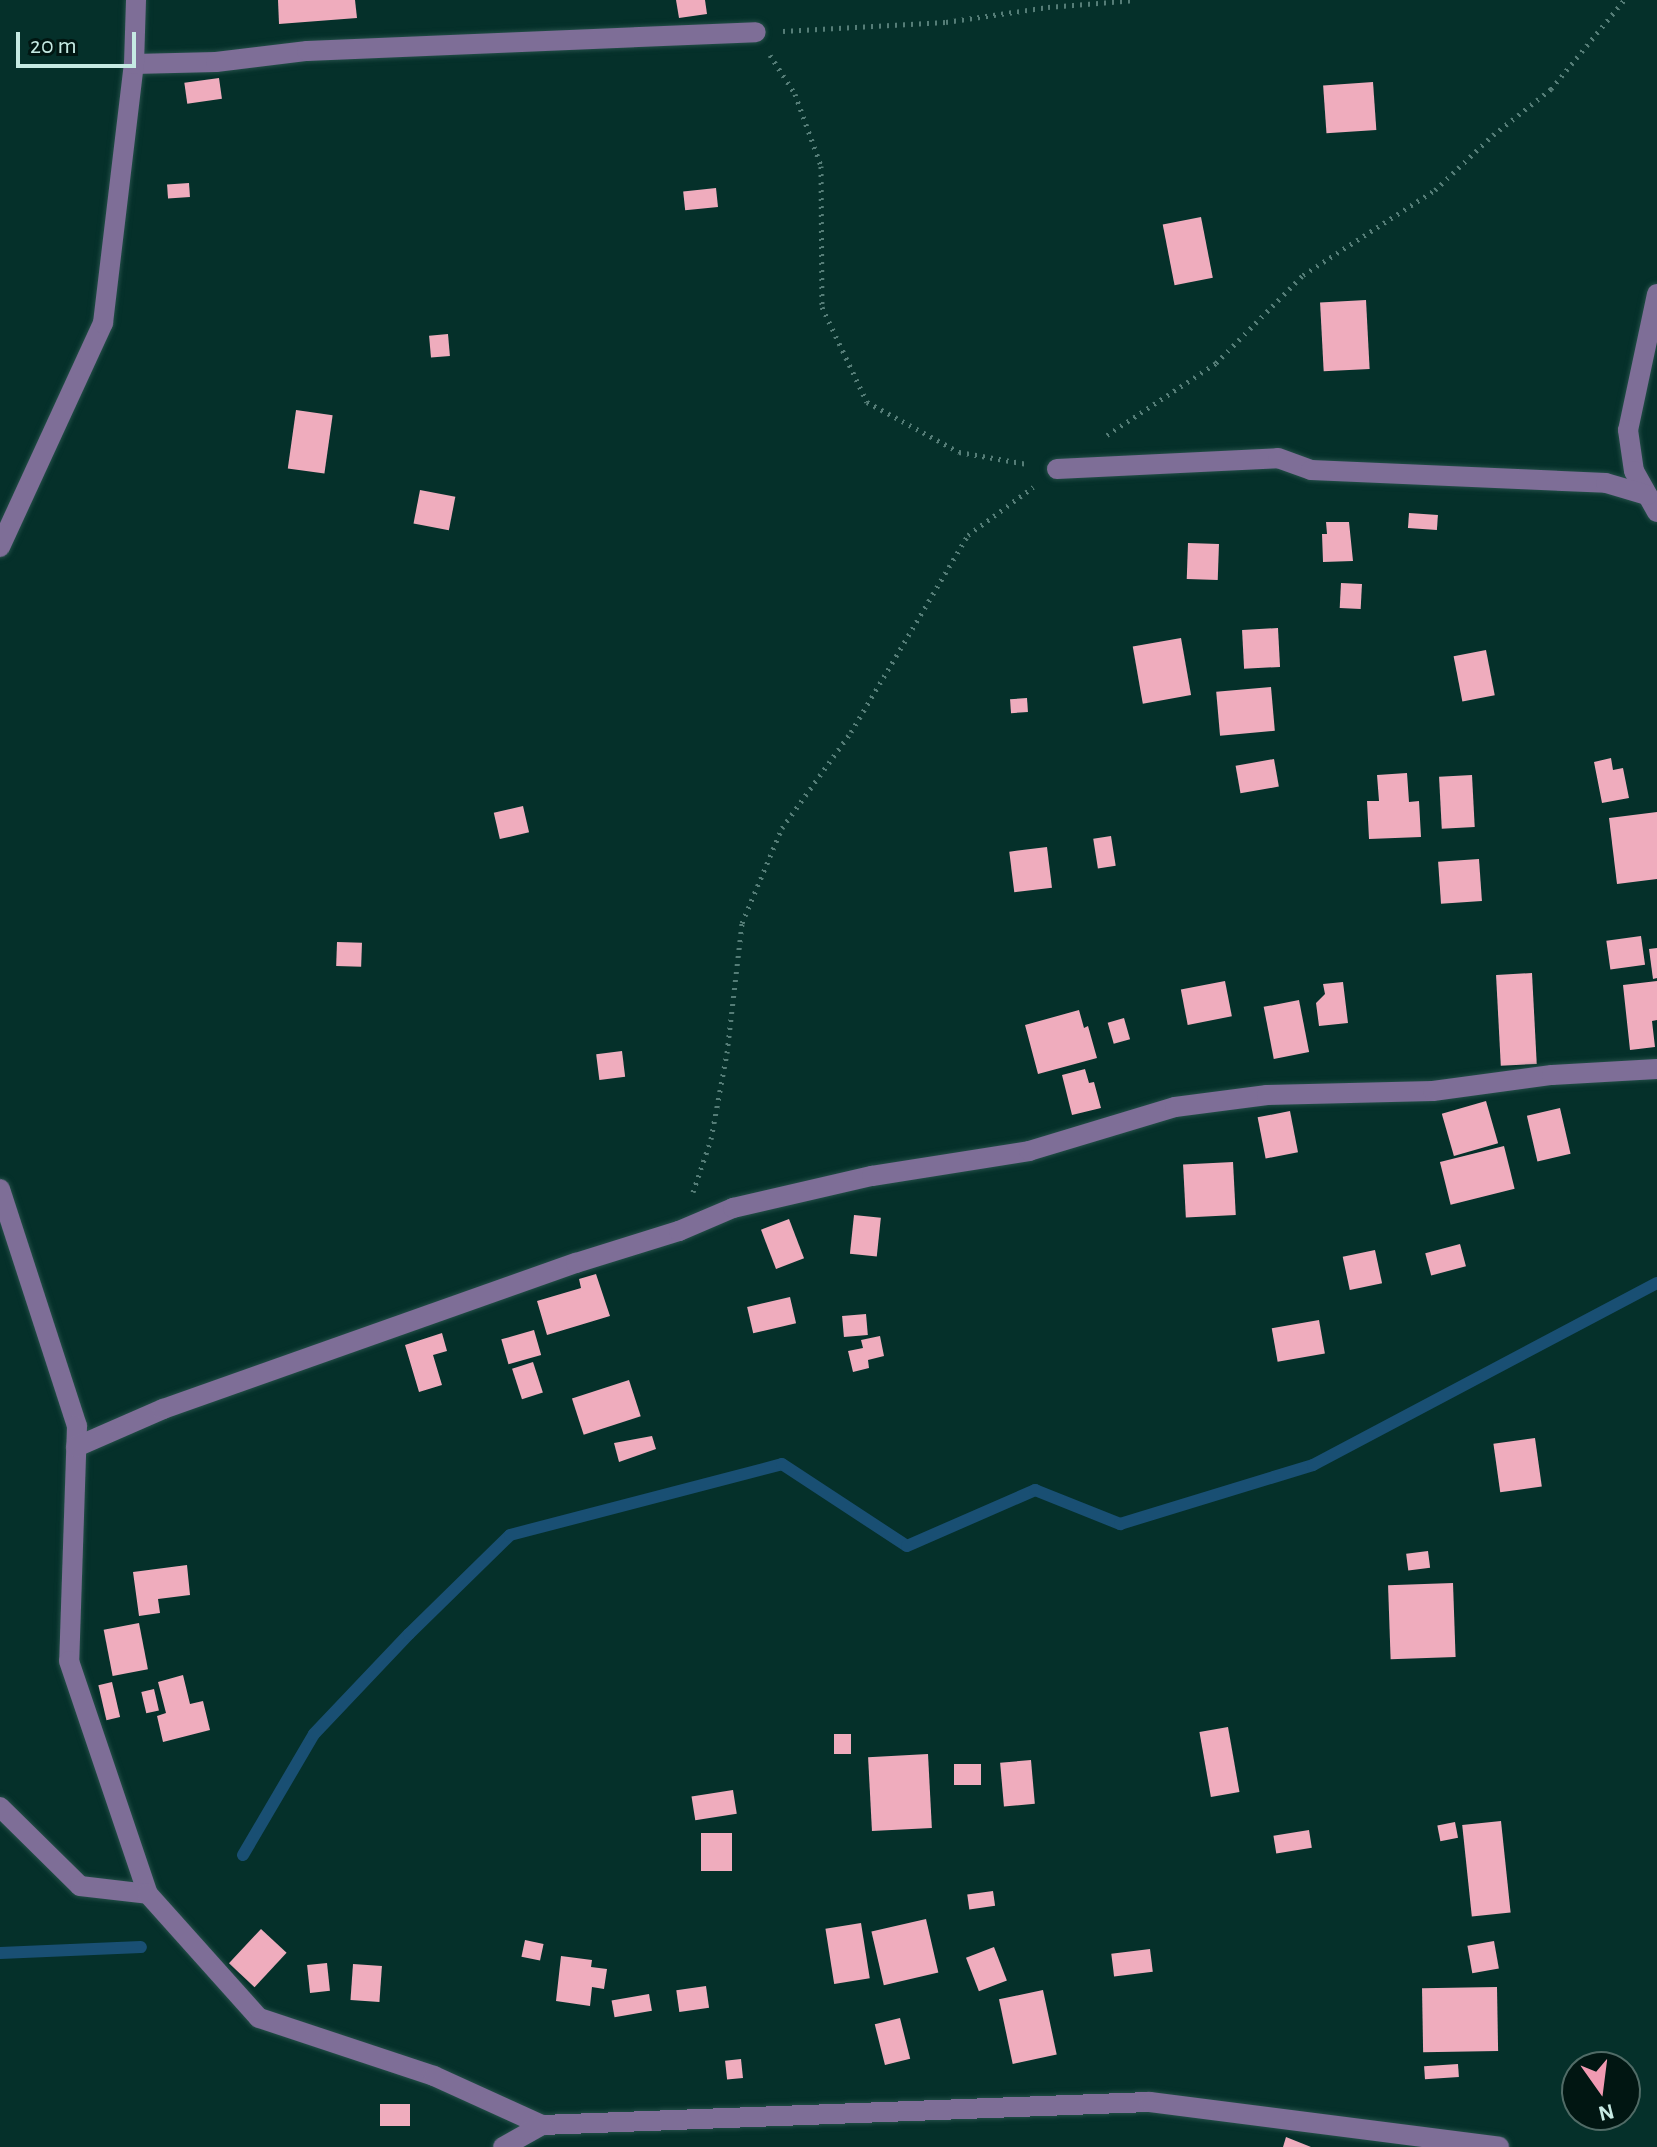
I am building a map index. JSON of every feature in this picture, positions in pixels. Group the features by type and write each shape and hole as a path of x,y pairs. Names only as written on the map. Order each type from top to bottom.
{"street":[{"path":"0,547 103,323 134,64 136,0"},
{"path":"134,64 216,62 307,51 756,32"},
{"path":"1652,504 1634,471 1628,430 1657,294"},
{"path":"1057,469 1278,458 1311,470 1606,483 1652,504"},
{"path":"76,1447 163,1409 576,1263 679,1231 733,1208 872,1176 1029,1151 1175,1107 1267,1095 1433,1091 1552,1075 1657,1069"},
{"path":"0,1189 77,1426 69,1661 148,1894 259,2018 434,2076 542,2125 1150,2102 1499,2147"},
{"path":"0,1807 80,1886 148,1894"},
{"path":"503,2147 542,2125"}],"path":[{"path":"1057,469 959,452 867,402 822,307 821,166 795,94 756,32 946,22 1048,7 1136,0"},
{"path":"679,1231 711,1139 727,1053 742,923 782,828 851,732 968,535 1057,469 1216,363 1303,275 1435,190 1493,135 1551,89 1624,0"}],"building":[{"path":"278,0 355,0 357,18 279,24"},
{"path":"676,0 705,0 707,14 679,18"},
{"path":"219,78 222,99 187,104 184,83"},
{"path":"1373,82 1376,130 1326,133 1323,85"},
{"path":"189,183 190,197 168,199 167,185"},
{"path":"716,188 718,207 685,210 683,191"},
{"path":"1201,217 1213,278 1175,285 1163,224"},
{"path":"1366,300 1370,369 1324,371 1320,302"},
{"path":"448,334 450,356 431,358 429,336"},
{"path":"296,410 333,415 324,474 288,468"},
{"path":"420,490 455,497 449,530 414,523"},
{"path":"1409,513 1438,515 1437,530 1408,528"},
{"path":"1326,522 1349,522 1353,561 1323,562 1322,534 1327,534"},
{"path":"1188,543 1219,544 1218,580 1187,579"},
{"path":"1341,583 1362,584 1361,609 1340,608"},
{"path":"1278,628 1280,667 1244,669 1242,630"},
{"path":"1181,638 1191,695 1143,704 1133,647"},
{"path":"1486,650 1495,695 1462,701 1454,656"},
{"path":"1271,687 1275,731 1220,736 1216,692"},
{"path":"1027,698 1028,712 1011,713 1010,699"},
{"path":"1611,758 1613,770 1623,768 1629,798 1602,803 1594,762"},
{"path":"1274,759 1279,787 1240,793 1236,766"},
{"path":"1407,773 1409,802 1419,801 1421,837 1369,839 1367,801 1379,801 1377,775"},
{"path":"1472,775 1475,827 1442,829 1439,777"},
{"path":"523,806 529,832 500,839 494,813"},
{"path":"1657,812 1657,879 1617,884 1609,818"},
{"path":"1111,836 1116,866 1098,868 1093,839"},
{"path":"1047,847 1052,888 1014,892 1009,852"},
{"path":"1479,859 1482,901 1441,904 1438,862"},
{"path":"1641,936 1645,965 1610,970 1606,941"},
{"path":"337,942 362,943 361,967 336,966"},
{"path":"1657,948 1657,978 1653,979 1649,949"},
{"path":"1532,973 1537,1064 1501,1066 1496,975"},
{"path":"1225,981 1232,1016 1188,1025 1181,990"},
{"path":"1657,981 1657,1020 1652,1021 1655,1047 1630,1050 1623,985"},
{"path":"1343,982 1348,1023 1319,1026 1316,1003 1325,994 1323,984"},
{"path":"1299,1000 1309,1052 1274,1059 1264,1007"},
{"path":"1079,1010 1084,1028 1088,1026 1097,1058 1038,1074 1025,1025"},
{"path":"1124,1018 1130,1039 1114,1044 1108,1023"},
{"path":"622,1051 625,1077 599,1080 596,1054"},
{"path":"1085,1069 1089,1083 1094,1082 1101,1108 1072,1115 1062,1075"},
{"path":"1486,1101 1498,1143 1454,1156 1442,1114"},
{"path":"1560,1108 1571,1154 1537,1161 1527,1116"},
{"path":"1290,1111 1298,1152 1266,1159 1258,1117"},
{"path":"1504,1146 1515,1189 1451,1205 1440,1162"},
{"path":"1233,1162 1236,1215 1186,1218 1183,1165"},
{"path":"854,1215 881,1218 877,1257 850,1254"},
{"path":"789,1219 804,1258 776,1269 761,1230"},
{"path":"1460,1244 1466,1266 1431,1276 1425,1253"},
{"path":"1375,1250 1382,1283 1350,1290 1343,1257"},
{"path":"596,1274 610,1316 547,1335 537,1301 581,1288 579,1279"},
{"path":"790,1297 796,1323 753,1333 747,1307"},
{"path":"866,1314 868,1335 844,1337 842,1316"},
{"path":"1319,1320 1325,1353 1278,1362 1272,1328"},
{"path":"534,1330 541,1355 508,1364 501,1339"},
{"path":"442,1333 447,1351 433,1355 442,1385 419,1392 405,1345"},
{"path":"880,1336 884,1356 868,1360 869,1368 853,1372 848,1351 863,1348 861,1340"},
{"path":"533,1362 543,1392 522,1399 512,1369"},
{"path":"629,1380 641,1416 584,1435 572,1399"},
{"path":"652,1436 656,1449 619,1462 614,1443"},
{"path":"1535,1438 1542,1487 1500,1492 1493,1444"},
{"path":"1428,1551 1430,1568 1408,1571 1406,1554"},
{"path":"187,1565 190,1595 158,1599 160,1613 139,1616 133,1572"},
{"path":"1453,1583 1456,1657 1391,1659 1388,1585"},
{"path":"139,1623 148,1669 113,1676 104,1630"},
{"path":"183,1675 190,1704 203,1701 210,1730 163,1742 157,1716 166,1713 158,1682"},
{"path":"112,1682 120,1717 106,1720 98,1685"},
{"path":"154,1689 159,1710 146,1713 141,1692"},
{"path":"1228,1727 1239,1792 1211,1797 1199,1732"},
{"path":"834,1734 851,1734 851,1754 834,1754"},
{"path":"928,1754 932,1828 872,1831 868,1757"},
{"path":"1031,1760 1035,1804 1004,1807 1000,1763"},
{"path":"954,1764 981,1764 981,1785 954,1785"},
{"path":"733,1790 737,1814 695,1820 692,1797"},
{"path":"1501,1821 1511,1912 1472,1917 1462,1825"},
{"path":"1455,1822 1458,1838 1440,1841 1437,1825"},
{"path":"1309,1830 1312,1848 1276,1853 1273,1836"},
{"path":"701,1833 732,1833 732,1871 701,1871"},
{"path":"993,1891 995,1906 969,1909 967,1895"},
{"path":"926,1919 938,1973 884,1985 871,1932"},
{"path":"861,1923 870,1978 834,1984 825,1929"},
{"path":"261,1929 287,1953 255,1987 229,1963"},
{"path":"525,1940 544,1944 540,1961 521,1957"},
{"path":"1494,1941 1499,1969 1472,1973 1467,1946"},
{"path":"994,1947 1007,1981 979,1991 966,1958"},
{"path":"1150,1949 1153,1972 1114,1977 1111,1954"},
{"path":"561,1956 592,1960 591,1967 607,1969 604,1989 592,1987 590,2006 556,2001"},
{"path":"327,1963 330,1991 310,1993 307,1965"},
{"path":"353,1964 382,1966 379,2002 350,2000"},
{"path":"706,1986 709,2008 679,2012 676,1990"},
{"path":"1497,1987 1498,2051 1423,2052 1422,1988"},
{"path":"1043,1990 1057,2055 1013,2064 999,1999"},
{"path":"649,1994 652,2011 615,2017 612,2001"},
{"path":"900,2018 910,2059 885,2065 875,2024"},
{"path":"741,2059 743,2078 727,2080 725,2061"},
{"path":"1458,2064 1459,2077 1425,2079 1424,2066"},
{"path":"380,2104 410,2104 410,2126 380,2126"},
{"path":"1286,2137 1311,2147 1283,2147"}],"waterway":[{"path":"243,1855 314,1734 409,1634 510,1535 782,1464 907,1546 1035,1490 1120,1524 1313,1465 1657,1283"},
{"path":"0,1953 141,1947"}]}
